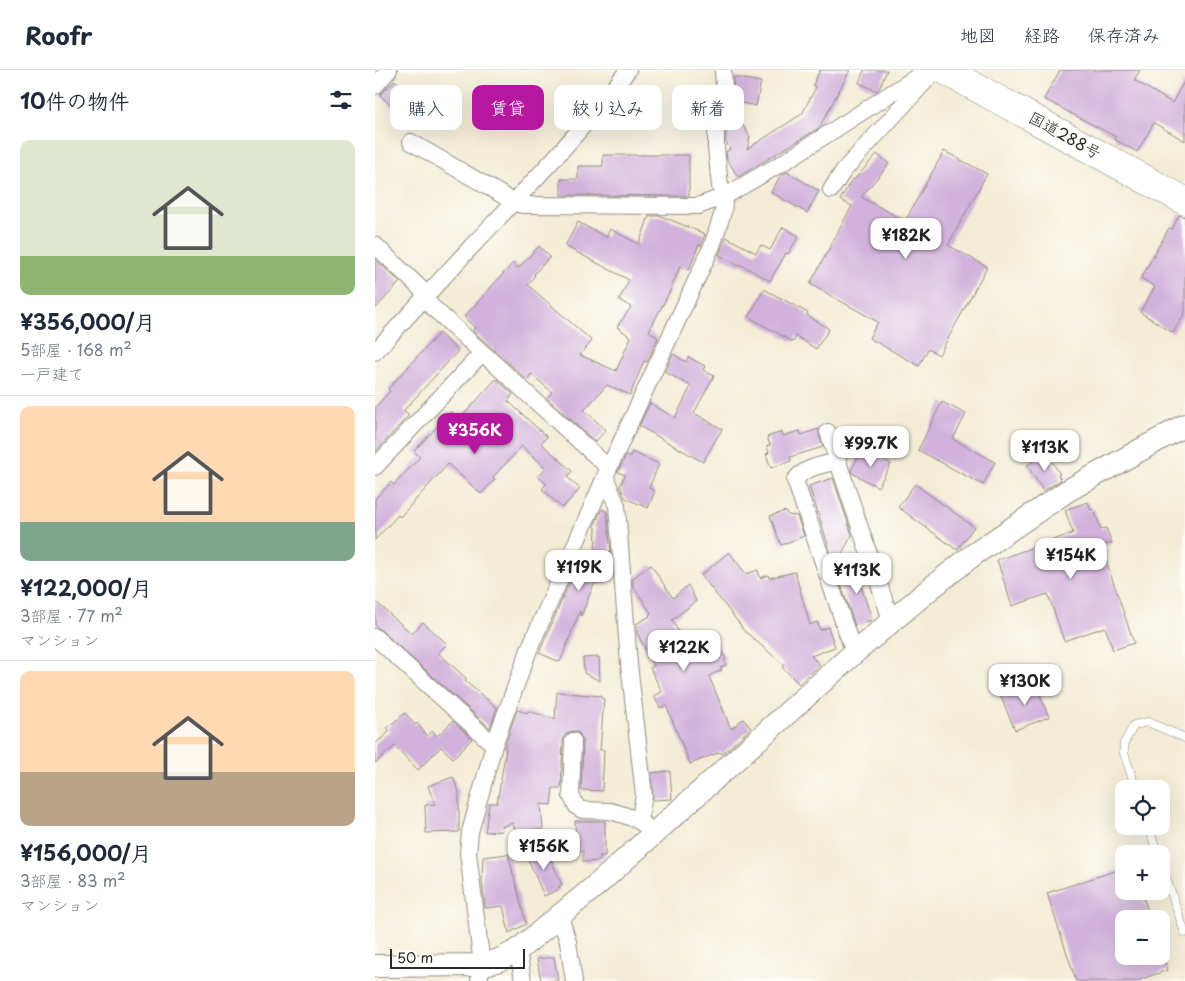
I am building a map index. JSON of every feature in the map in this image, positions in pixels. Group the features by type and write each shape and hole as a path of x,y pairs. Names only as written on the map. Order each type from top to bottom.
{"highway":[{"name":"国道288号","path":"950,72 1185,201"}],"street":[{"path":"375,86 389,70"},
{"path":"375,352 425,295 571,140 605,100 627,70"},
{"path":"481,973 468,853 470,832 494,745 530,647 607,472 712,246 723,212 725,196 720,186 716,148 716,129 723,89 723,70"},
{"path":"411,142 514,202 523,205 698,206 725,196 792,157 915,78 923,70"},
{"path":"831,190 844,170 950,72"},
{"path":"375,245 421,289 431,306 607,472 617,506 629,664 644,795 641,812 645,827"},
{"path":"375,467 482,353"},
{"path":"375,966 481,973 499,960 518,950 560,916 645,827 891,620 973,555 1067,491 1185,425"},
{"path":"828,432 891,620"},
{"path":"838,461 805,470 795,480 854,653"},
{"path":"375,637 494,745"},
{"path":"573,741 571,796 577,807 582,810 610,811 645,827"},
{"path":"560,916 568,942 574,981"},
{"path":"518,950 523,981"},
{"path":"375,976 375,981"}],"lane":[{"path":"1133,780 1124,743 1134,725 1148,722 1185,738"},
{"path":"1170,890 1185,932"}],"building":[{"path":"820,70 850,70 819,128 738,177 727,159 726,152 730,149 726,142 726,130 744,130 744,127 750,137 747,149 802,114 816,87 813,85"},
{"path":"864,70 887,70 877,91 859,83"},
{"path":"1060,70 1140,70 1134,80 1172,103 1185,80 1185,141 1154,123 1137,152 1114,139 1116,137 1044,99"},
{"path":"734,77 761,82 756,106 744,104 744,85 733,85"},
{"path":"395,80 400,85 390,85"},
{"path":"390,85 390,105 380,95"},
{"path":"944,151 987,174 948,245 987,267 939,355 928,349 919,366 869,338 878,322 810,284 852,206 840,200 852,179 854,180 877,154 889,164 861,197 905,221"},
{"path":"603,155 689,155 689,196 561,195 561,179 578,179 578,166 603,166"},
{"path":"787,172 819,191 807,213 771,192 781,175"},
{"path":"1179,215 1185,217 1185,313 1173,333 1140,312 1155,287 1141,278 1169,228 1172,229"},
{"path":"649,216 661,216 705,234 689,270 680,266 670,291 649,331 658,338 647,362 644,361 630,395 607,385 584,410 606,430 595,442 547,398 552,392 531,374 527,380 473,331 475,328 464,317 513,263 518,268 539,246 550,257 534,274 528,285 592,341 580,355 616,371 631,337 617,327 631,307 619,300 629,280 565,246 578,222 606,237 610,229 639,244"},
{"path":"783,227 799,236 788,254 786,253 770,281 740,264 739,266 719,255 726,237 756,253 761,245 770,250"},
{"path":"375,259 400,282 375,309"},
{"path":"764,289 808,313 807,315 829,329 816,349 796,336 793,342 749,317"},
{"path":"439,333 458,351 404,410 409,415 375,452 375,408 390,391 388,389"},
{"path":"673,354 686,362 688,357 705,366 703,370 714,376 694,413 722,429 703,462 639,426 650,403 675,418 691,386 665,372"},
{"path":"496,379 513,394 508,401 547,437 541,443 572,471 567,477 580,489 562,508 542,489 546,484 538,476 546,468 522,446 493,477 495,479 481,494 448,464 400,517 398,515 375,540 375,499 391,482 394,485 420,457 414,451 451,412 459,420"},
{"path":"942,402 966,414 953,439 995,462 983,485 918,450"},
{"path":"819,429 823,447 790,457 791,461 771,468 766,454 769,453 767,446 770,445 767,437 782,432 783,436 800,431 801,435"},
{"path":"863,449 891,464 878,487 852,473 851,470"},
{"path":"632,452 659,464 649,488 655,491 648,508 625,498 620,486 625,475 618,472 626,455 630,457"},
{"path":"1043,455 1044,457 1048,455 1060,474 1058,475 1061,480 1043,491 1027,465"},
{"path":"833,478 852,535 835,566 809,486"},
{"path":"915,484 974,527 957,550 898,507"},
{"path":"1088,502 1091,510 1094,509 1101,529 1106,528 1112,543 1101,546 1134,643 1113,650 1105,627 1064,641 1048,594 1012,606 997,560 1073,533 1065,510"},
{"path":"602,509 607,512 611,553 609,551 604,584 595,582 581,616 580,611 560,662 539,653 570,581 575,584 578,563 582,553 595,555 596,527 594,526"},
{"path":"785,511 788,515 797,516 804,536 781,545 770,516"},
{"path":"729,552 746,574 758,570 760,578 768,575 769,578 795,572 810,625 817,622 820,630 828,627 835,647 811,656 820,665 799,684 782,667 784,665 741,628 701,575"},
{"path":"860,559 867,581 860,583 872,620 855,626 841,585"},
{"path":"651,565 673,598 688,585 696,601 672,620 688,649 714,637 726,659 724,660 726,665 720,668 722,670 709,676 731,729 743,719 751,728 722,754 720,752 690,764 666,705 660,708 654,696 662,692 650,668 654,666 637,633 636,624 650,616 651,613 633,586 633,578"},
{"path":"375,601 412,634 423,622 447,644 438,653 467,679 465,681 497,708 490,728 375,625"},
{"path":"599,657 600,681 584,673 583,658"},
{"path":"1034,681 1049,717 1015,730 1000,695"},
{"path":"557,692 601,696 604,699 600,750 604,750 602,791 581,790 583,741 579,733 569,732 565,735 563,741 561,788 553,788 551,805 541,804 543,830 516,831 512,823 501,827 502,831 485,832 489,803 497,803 506,749 504,748 517,710 527,713 528,711 555,719"},
{"path":"405,713 415,725 417,723 427,736 433,731 437,736 453,721 472,739 453,758 441,747 418,770 395,746 375,763 375,744 390,731 387,728"},
{"path":"670,771 672,799 653,800 651,773"},
{"path":"453,777 459,792 459,832 426,833 425,805 435,804 428,786"},
{"path":"575,821 605,821 605,856 600,856 600,861 583,862 583,851 576,851"},
{"path":"547,850 562,885 559,886 560,889 544,896 525,852"},
{"path":"508,854 526,924 509,933 503,906 485,908 482,881 483,857"},
{"path":"1115,871 1115,900 1144,900 1148,910 1115,910 1115,965 1166,965 1168,970 1136,981 1076,981 1047,893"},
{"path":"554,957 558,980 541,981 537,959"}]}
